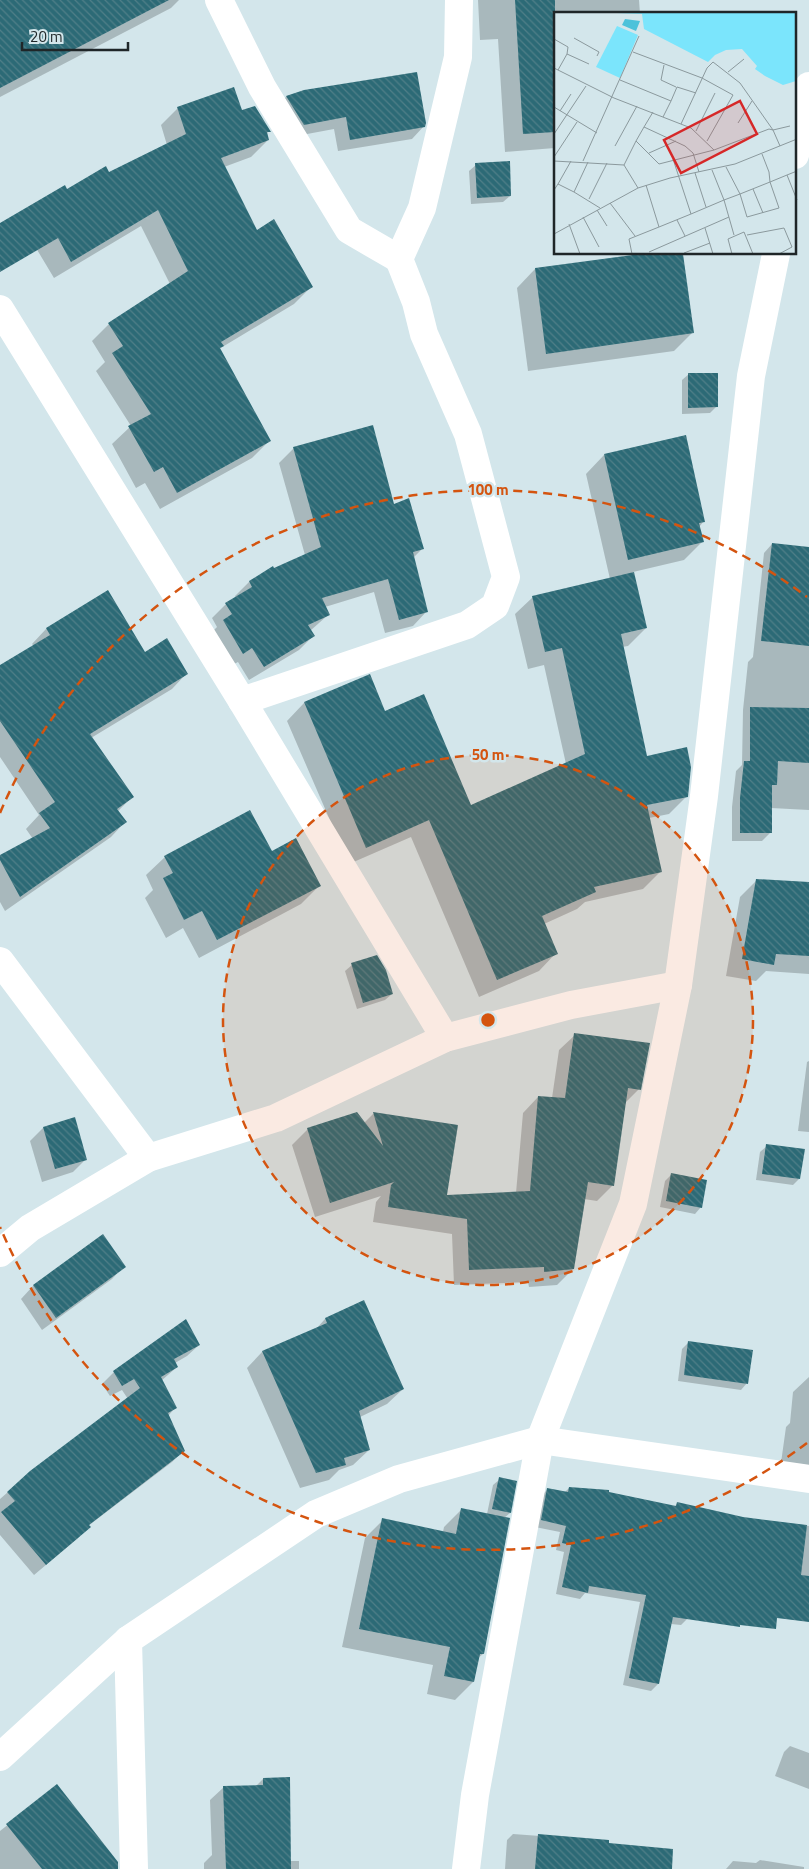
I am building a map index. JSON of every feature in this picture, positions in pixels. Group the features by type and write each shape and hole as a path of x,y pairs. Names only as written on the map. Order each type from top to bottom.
{"street":[{"path":"219,0 262,87 349,230 399,259 416,302 424,334 468,434 506,577 495,606 467,625 242,701"},
{"path":"399,259 422,208 458,57 459,0"},
{"path":"796,150 809,86"},
{"path":"466,1869 475,1795 540,1440 634,1204 678,985 704,796 752,376 776,255"},
{"path":"0,309 242,701 445,1038"},
{"path":"0,961 148,1158"},
{"path":"0,1253 30,1228 148,1158 276,1118 445,1038 571,1005 678,985"},
{"path":"0,1757 128,1640 316,1514 399,1478 540,1440 809,1479"},
{"path":"128,1640 134,1869"}],"building":[{"path":"0,0 169,0 0,88"},
{"path":"515,0 555,0 554,132 523,134"},
{"path":"417,72 426,123 425,127 350,140 346,117 304,125 286,96 304,90"},
{"path":"234,87 242,110 255,106 271,132 267,132 269,140 221,158 257,230 274,219 313,287 221,342 224,346 220,348 271,441 177,493 163,467 154,472 128,426 151,414 112,353 123,346 108,323 188,271 158,210 71,262 58,238 0,272 0,223 65,185 67,189 106,166 109,172 186,134 177,107"},
{"path":"510,161 511,196 477,198 475,163"},
{"path":"632,255 683,255 694,333 546,354 535,268"},
{"path":"688,373 718,373 718,407 688,408"},
{"path":"373,425 394,504 409,498 424,549 413,552 428,612 399,620 388,579 322,598 330,615 308,625 315,636 264,667 252,648 243,654 223,620 232,614 225,603 252,587 249,581 273,566 274,568 321,547 293,447"},
{"path":"686,435 705,522 699,523 704,542 628,560 604,454"},
{"path":"772,543 809,547 809,646 761,641"},
{"path":"634,572 647,628 621,634 647,756 687,747 691,767 688,797 647,805 662,872 594,887 596,892 542,916 558,954 497,980 429,820 366,848 304,702 370,674 385,711 424,694 471,805 585,754 562,648 545,652 532,596"},
{"path":"108,590 145,652 167,638 188,674 90,734 134,797 117,809 127,822 20,897 0,860 0,855 50,828 39,813 55,802 0,721 0,665 50,635 46,628"},
{"path":"750,707 809,708 809,763 778,761 777,785 772,785 772,833 740,833 740,798 744,761 750,761"},
{"path":"250,810 272,851 296,838 321,886 217,940 202,911 184,920 163,878 173,873 164,856"},
{"path":"756,879 809,882 809,956 776,954 774,965 742,959"},
{"path":"377,955 386,970 393,994 363,1003 351,963"},
{"path":"574,1033 650,1043 641,1090 628,1088 614,1186 588,1182 574,1269 544,1272 544,1267 469,1270 467,1219 388,1207 391,1185 394,1182 330,1203 307,1128 357,1112 383,1146 373,1112 458,1125 447,1195 530,1191 538,1096 565,1098"},
{"path":"75,1117 87,1160 55,1169 43,1127"},
{"path":"766,1144 805,1149 800,1179 762,1174"},
{"path":"671,1173 707,1180 702,1208 666,1201"},
{"path":"103,1234 126,1267 56,1318 33,1285"},
{"path":"364,1300 404,1389 359,1411 370,1450 344,1458 346,1465 316,1473 262,1351 327,1323 325,1318"},
{"path":"186,1319 200,1345 174,1359 178,1367 161,1377 177,1408 168,1413 185,1451 89,1525 91,1527 46,1565 1,1512 15,1501 7,1492 30,1471 140,1388 134,1379 122,1386 113,1371"},
{"path":"688,1341 753,1350 748,1384 684,1375"},
{"path":"499,1477 517,1481 511,1513 492,1509"},
{"path":"569,1487 609,1490 609,1492 676,1506 677,1502 743,1517 807,1525 801,1575 809,1576 809,1622 777,1618 776,1629 740,1625 740,1627 673,1617 659,1684 629,1678 646,1595 589,1586 588,1593 562,1587 571,1545 562,1543 566,1526 541,1520 547,1488 568,1492"},
{"path":"461,1508 510,1518 484,1654 480,1654 474,1682 444,1676 450,1647 359,1629 382,1518 456,1534"},
{"path":"290,1777 291,1869 226,1869 223,1786 263,1785 263,1778"},
{"path":"57,1784 118,1862 118,1869 42,1869 6,1824"},
{"path":"538,1834 609,1840 609,1843 673,1849 672,1869 535,1869"}]}
